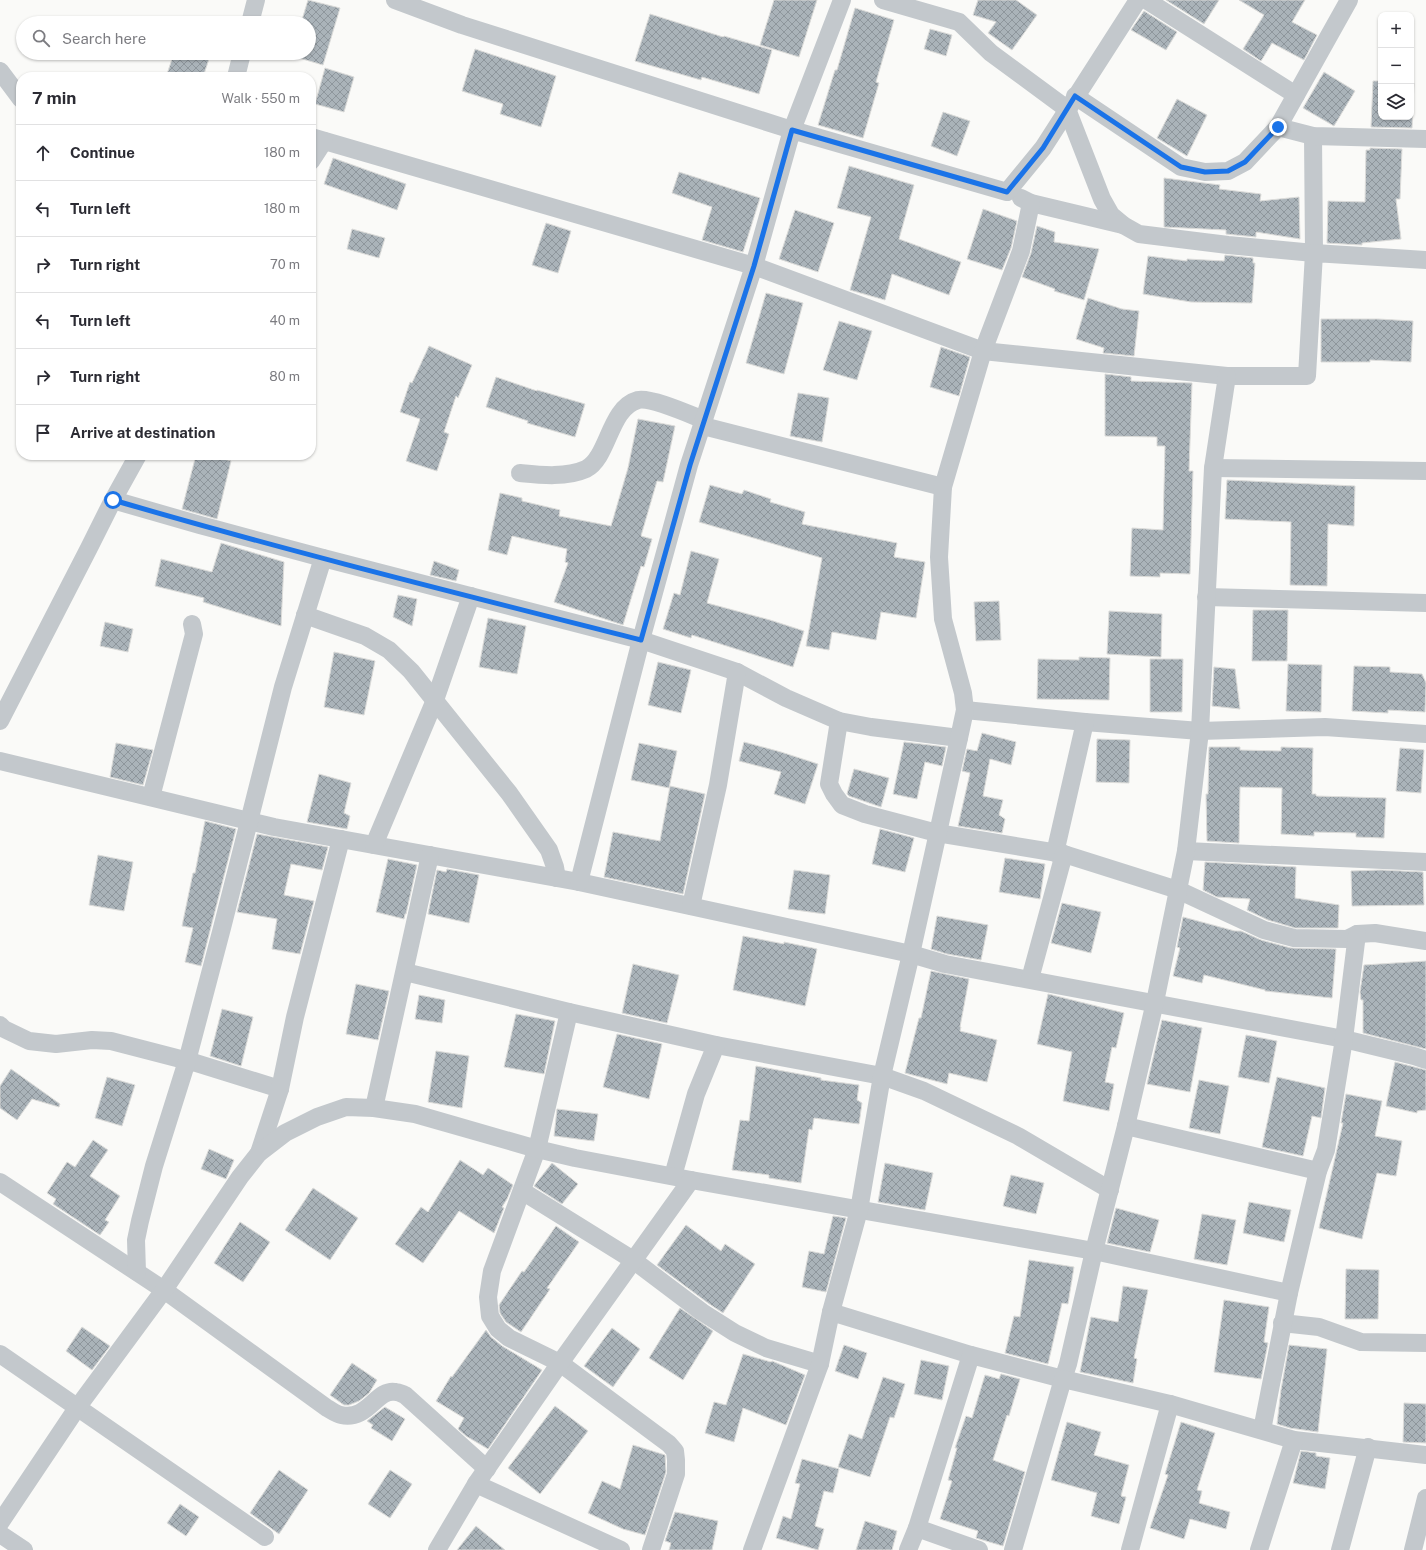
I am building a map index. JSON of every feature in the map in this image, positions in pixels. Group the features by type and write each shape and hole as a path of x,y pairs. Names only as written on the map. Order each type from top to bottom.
{"street":[{"path":"252,16 256,0"},
{"path":"395,0 462,25 792,130 1007,192 1031,203 1123,225"},
{"path":"579,882 641,640 690,465 754,266 792,130 842,0"},
{"path":"883,0 959,22 991,53 1071,102 1181,167 1205,172 1228,171 1245,162 1278,127 1349,0"},
{"path":"1007,192 1043,148 1071,102 1138,0"},
{"path":"1146,0 1296,95"},
{"path":"237,72 240,60"},
{"path":"0,71 16,92"},
{"path":"1071,102 1102,199 1111,215 1123,225 1139,234 1228,245 1314,253 1426,260"},
{"path":"1278,127 1313,136 1426,139"},
{"path":"318,139 754,266 983,351 1227,376 1307,376 1314,253 1313,136"},
{"path":"752,1550 820,1364 831,1312 859,1210 882,1076 959,738 964,710 963,693 943,619 939,557 943,488 983,351 1021,251 1031,203"},
{"path":"1013,1550 1068,1364 1155,1002 1186,851 1200,731 1213,468 1227,376"},
{"path":"520,473 559,476 586,469 595,461 615,422 626,406 638,400 652,401 704,423 943,488"},
{"path":"0,721 113,500 135,460"},
{"path":"1213,468 1426,471"},
{"path":"113,500 323,558 641,640 737,672 786,698 839,721 871,728 959,738"},
{"path":"137,1272 136,1240 154,1166 187,1061 283,687 323,558"},
{"path":"374,845 435,700 471,596"},
{"path":"1206,597 1426,603"},
{"path":"305,615 364,636 389,650 411,671 509,792 548,850 555,867 556,878"},
{"path":"151,797 194,634 192,624"},
{"path":"691,906 718,785 737,672"},
{"path":"964,710 1085,722 1200,731 1325,727 1426,734"},
{"path":"839,721 829,784 834,794 842,804 865,814 937,833 1060,853 1178,890 1264,930 1294,938 1346,939 1357,934 1375,933 1426,941"},
{"path":"1030,979 1060,853 1085,722"},
{"path":"0,761 274,827 579,882 911,954 946,964 1155,1002 1344,1039 1426,1060"},
{"path":"259,1153 280,1089 295,1017 341,839"},
{"path":"1186,851 1426,862"},
{"path":"374,1108 430,855"},
{"path":"1262,1430 1282,1323 1318,1171 1326,1150 1344,1039 1357,934"},
{"path":"405,972 569,1012 716,1045 882,1076 924,1091 1018,1136 1110,1190"},
{"path":"569,1012 537,1149 492,1271 488,1297 490,1316 498,1328 509,1338 560,1363 669,1444 674,1451 676,1460 676,1474 651,1550"},
{"path":"1,1030 29,1041 56,1044 92,1040 111,1041 187,1061 280,1089"},
{"path":"673,1176 696,1094 716,1045"},
{"path":"0,1523 77,1408 164,1290 240,1177 259,1153 285,1133 318,1117 346,1107 374,1108 415,1114 574,1158 1094,1251 1289,1293"},
{"path":"1126,1126 1318,1171"},
{"path":"437,1550 476,1484 560,1363 691,1180"},
{"path":"0,1182 164,1290 327,1408 340,1415 358,1414 364,1412 381,1396 388,1392 395,1392 405,1395 487,1469"},
{"path":"522,1191 634,1260 702,1312 735,1333 766,1348 820,1364"},
{"path":"831,1312 971,1355 1063,1379 1170,1404 1294,1440 1368,1447 1426,1455"},
{"path":"1282,1323 1319,1327 1361,1342 1426,1343"},
{"path":"0,1354 265,1536"},
{"path":"908,1550 917,1528 971,1355"},
{"path":"1130,1550 1170,1404"},
{"path":"1259,1550 1294,1440"},
{"path":"1340,1550 1368,1447"},
{"path":"476,1484 621,1550"},
{"path":"1413,1550 1426,1498"},
{"path":"917,1528 979,1550"},
{"path":"0,1534 24,1550"}],"building":[{"path":"308,0 340,8 323,65 306,60 316,60 316,16 303,16"},
{"path":"774,0 817,0 799,57 760,45"},
{"path":"978,0 1016,0 1037,15 1012,50 988,33 996,22 973,15"},
{"path":"1166,0 1219,0 1204,24"},
{"path":"1239,0 1305,0 1292,22 1317,35 1304,60 1272,43 1261,61 1243,49 1264,15"},
{"path":"855,8 894,20 876,82 879,83 863,138 818,125 835,70 837,70"},
{"path":"1144,11 1177,32 1166,50 1131,30"},
{"path":"650,14 723,37 724,36 772,50 759,94 702,77 701,80 635,61"},
{"path":"930,29 952,35 946,56 924,49"},
{"path":"475,49 556,76 541,127 500,114 503,104 462,91"},
{"path":"172,60 209,60 205,72 168,72"},
{"path":"325,68 354,77 344,112 316,104"},
{"path":"1324,72 1355,91 1334,126 1303,108"},
{"path":"1373,81 1378,81 1378,120 1412,120 1412,128 1371,127"},
{"path":"1177,99 1207,115 1187,156 1157,138"},
{"path":"943,112 970,121 957,156 931,146"},
{"path":"1370,148 1402,149 1400,199 1396,199 1401,239 1362,243 1362,245 1327,243 1328,201 1365,202 1366,150 1370,150"},
{"path":"333,158 406,184 397,210 324,184"},
{"path":"849,166 914,185 899,239 961,262 949,295 892,274 885,300 850,290 871,217 837,208"},
{"path":"679,172 760,198 743,252 702,240 712,207 672,193"},
{"path":"1164,178 1220,185 1219,189 1261,194 1260,201 1299,197 1300,239 1256,232 1256,237 1226,234 1226,230 1164,227"},
{"path":"983,209 1017,221 1011,248 1002,270 967,259"},
{"path":"795,210 834,223 818,272 779,259"},
{"path":"546,223 571,231 558,273 532,265"},
{"path":"1037,226 1055,232 1054,242 1099,249 1084,300 1054,291 1055,289 1022,277 1031,253"},
{"path":"352,229 385,238 379,258 347,249"},
{"path":"1225,255 1253,258 1253,263 1255,263 1252,303 1191,302 1143,294 1148,256 1187,261 1187,259 1224,261"},
{"path":"766,293 803,303 784,374 746,363"},
{"path":"1088,298 1122,309 1139,311 1134,356 1103,353 1104,348 1076,339"},
{"path":"1321,319 1378,319 1413,321 1411,362 1370,360 1370,362 1321,362"},
{"path":"839,321 872,331 857,380 823,370"},
{"path":"429,346 472,365 458,398 456,396 444,432 449,434 437,471 406,461 420,419 400,412 410,382 412,383"},
{"path":"941,347 970,357 959,396 930,387"},
{"path":"1105,374 1131,377 1131,381 1192,383 1189,471 1193,471 1190,574 1160,573 1160,577 1130,576 1132,528 1163,530 1165,446 1157,446 1157,437 1105,436"},
{"path":"496,377 537,391 585,404 575,437 527,423 528,421 486,407"},
{"path":"798,393 829,398 822,442 790,436"},
{"path":"638,419 675,426 663,482 657,481 641,536 652,539 644,567 641,566 623,625 554,602 568,563 565,562 567,549 512,536 507,555 488,550 500,493 522,498 522,501 560,510 559,516 611,526 628,468"},
{"path":"195,460 231,461 217,519 182,509"},
{"path":"1227,480 1355,486 1354,526 1328,524 1327,586 1290,585 1291,522 1225,519"},
{"path":"710,485 742,494 744,490 771,499 770,502 805,512 802,524 897,543 894,557 925,562 916,618 881,612 876,640 832,632 829,650 806,646 822,558 699,522"},
{"path":"221,543 284,562 281,626 203,602 204,598 155,586 161,559 212,572"},
{"path":"691,551 719,559 707,603 804,631 793,667 692,635 691,638 663,629 674,593 680,595"},
{"path":"434,561 459,570 456,581 430,575"},
{"path":"398,595 417,599 412,626 393,617"},
{"path":"999,601 1001,640 976,641 974,602"},
{"path":"1253,610 1288,610 1287,661 1252,661"},
{"path":"1109,611 1162,614 1161,657 1107,654"},
{"path":"488,618 526,626 517,674 479,667"},
{"path":"105,622 133,629 128,652 100,646"},
{"path":"334,652 375,661 364,715 324,707"},
{"path":"1079,657 1110,658 1109,700 1037,699 1038,659 1079,660"},
{"path":"1150,659 1183,659 1182,712 1150,712"},
{"path":"658,662 691,670 681,713 648,705"},
{"path":"1288,664 1322,665 1321,712 1286,711"},
{"path":"1354,666 1390,667 1390,672 1422,674 1426,683 1425,712 1388,710 1388,713 1352,711"},
{"path":"1214,667 1235,669 1240,709 1212,706"},
{"path":"982,733 1016,742 1011,765 990,759 983,796 1003,800 999,815 1005,819 1002,833 958,826 970,773 962,771 967,749 977,751"},
{"path":"1097,739 1130,740 1129,783 1096,782"},
{"path":"744,742 818,764 805,804 774,794 781,772 739,761"},
{"path":"904,742 946,747 942,766 925,762 917,799 893,794"},
{"path":"116,743 153,750 143,785 110,777"},
{"path":"639,743 677,751 669,788 631,780"},
{"path":"1209,747 1240,747 1240,750 1281,751 1281,747 1313,748 1312,794 1316,794 1316,796 1386,798 1384,838 1356,837 1356,833 1314,832 1314,836 1281,834 1282,788 1240,787 1239,843 1207,841 1206,794 1208,794"},
{"path":"1400,748 1424,750 1421,793 1396,791"},
{"path":"854,769 889,778 881,807 847,794"},
{"path":"319,774 351,783 344,813 350,816 347,829 307,822"},
{"path":"670,786 705,794 683,894 604,877 613,832 660,841"},
{"path":"205,821 236,829 201,966 185,962 193,928 182,926 193,873 195,873"},
{"path":"880,829 914,838 905,872 872,864"},
{"path":"257,834 328,847 322,870 291,864 284,895 314,901 300,954 272,949 277,919 237,912"},
{"path":"98,855 133,862 124,911 89,905"},
{"path":"1005,858 1045,864 1040,899 999,892"},
{"path":"388,859 417,865 404,919 376,912"},
{"path":"1205,862 1296,867 1295,898 1339,905 1338,928 1295,928 1268,920 1247,910 1250,899 1217,897 1203,890"},
{"path":"447,869 479,875 469,923 428,914 437,870 446,872"},
{"path":"794,870 830,875 825,914 788,909"},
{"path":"1381,870 1423,872 1424,905 1352,906 1351,871"},
{"path":"1062,903 1101,912 1091,953 1051,943"},
{"path":"937,916 988,925 981,960 947,954 931,949"},
{"path":"1183,917 1235,931 1241,931 1261,940 1291,948 1336,949 1332,998 1265,991 1204,975 1202,983 1173,976 1180,948 1177,947"},
{"path":"743,936 817,949 805,1006 733,990"},
{"path":"1426,961 1426,1049 1363,1033 1363,1000 1361,1000 1360,992 1364,965"},
{"path":"633,964 679,975 667,1023 622,1013"},
{"path":"931,971 969,979 960,1031 997,1040 987,1082 949,1073 947,1084 905,1073 919,1018 921,1018"},
{"path":"356,984 389,991 378,1040 346,1034"},
{"path":"1048,994 1124,1013 1116,1048 1112,1047 1105,1082 1114,1084 1109,1111 1063,1101 1072,1052 1037,1044"},
{"path":"419,995 445,1000 442,1023 415,1019"},
{"path":"222,1009 253,1017 241,1066 210,1056"},
{"path":"516,1014 555,1021 544,1074 504,1067"},
{"path":"1162,1020 1202,1028 1190,1092 1147,1084"},
{"path":"617,1034 662,1044 649,1099 603,1087"},
{"path":"1246,1035 1277,1041 1269,1083 1238,1077"},
{"path":"436,1051 469,1056 462,1108 428,1102"},
{"path":"1395,1062 1426,1070 1426,1110 1417,1111 1417,1113 1386,1106"},
{"path":"756,1066 821,1078 821,1080 859,1085 857,1100 862,1103 859,1124 814,1118 812,1130 809,1129 801,1183 769,1178 769,1175 732,1170 740,1120 749,1121"},
{"path":"11,1069 60,1104 59,1107 32,1099 17,1120 0,1108 0,1086"},
{"path":"107,1077 135,1085 122,1126 95,1118"},
{"path":"1277,1077 1325,1088 1321,1118 1312,1116 1303,1156 1262,1147"},
{"path":"1199,1080 1229,1086 1220,1134 1189,1128"},
{"path":"1346,1094 1382,1101 1375,1136 1402,1141 1396,1176 1377,1173 1362,1239 1319,1228 1343,1123 1341,1123"},
{"path":"557,1109 598,1114 594,1141 554,1136"},
{"path":"93,1140 108,1150 90,1176 120,1196 105,1220 109,1222 100,1235 53,1204 56,1199 47,1193 67,1162 75,1167"},
{"path":"209,1149 234,1160 226,1179 201,1169"},
{"path":"460,1160 483,1175 488,1168 513,1185 502,1207 504,1208 494,1233 459,1211 423,1263 395,1244 421,1207 428,1212"},
{"path":"552,1163 578,1184 562,1204 534,1186"},
{"path":"885,1163 933,1173 925,1210 878,1202"},
{"path":"1011,1175 1044,1183 1036,1214 1003,1206"},
{"path":"313,1188 358,1218 330,1260 285,1230"},
{"path":"1249,1202 1291,1210 1284,1242 1243,1233"},
{"path":"1116,1208 1159,1220 1150,1252 1107,1243"},
{"path":"1202,1214 1236,1220 1227,1265 1194,1259"},
{"path":"833,1216 846,1218 826,1292 802,1287 809,1251 824,1254"},
{"path":"240,1222 270,1242 243,1282 214,1263"},
{"path":"686,1225 721,1251 725,1244 755,1264 723,1313 657,1265"},
{"path":"556,1226 579,1242 547,1288 550,1289 521,1332 506,1322 500,1313 499,1305 522,1271 524,1272"},
{"path":"1029,1260 1074,1267 1068,1304 1062,1303 1048,1364 1005,1353 1014,1316 1020,1317"},
{"path":"1346,1269 1379,1270 1378,1319 1345,1319"},
{"path":"1123,1286 1148,1290 1134,1358 1137,1359 1133,1383 1080,1372 1091,1317 1118,1322"},
{"path":"1224,1300 1269,1307 1264,1342 1268,1343 1261,1379 1214,1372"},
{"path":"680,1308 713,1331 683,1380 649,1358"},
{"path":"82,1327 110,1346 92,1370 66,1351"},
{"path":"612,1328 640,1349 613,1387 584,1366"},
{"path":"486,1330 491,1337 502,1346 542,1370 488,1449 466,1436 458,1429 464,1418 436,1401 451,1376 452,1377"},
{"path":"844,1345 867,1353 858,1379 835,1371"},
{"path":"1289,1345 1327,1349 1318,1432 1290,1428 1277,1424"},
{"path":"743,1354 771,1362 772,1361 805,1375 786,1425 743,1408 734,1442 705,1433 714,1402 726,1405"},
{"path":"921,1360 949,1366 942,1400 914,1394"},
{"path":"352,1363 377,1380 369,1393 359,1401 349,1405 344,1405 330,1395"},
{"path":"1001,1374 1020,1379 1009,1416 1007,1415 993,1460 1025,1472 1003,1546 976,1538 978,1531 940,1519 952,1481 948,1480 957,1448 955,1448 966,1416 972,1418 985,1375 999,1379"},
{"path":"883,1377 905,1384 894,1418 890,1417 870,1477 838,1467 849,1434 862,1439"},
{"path":"1404,1403 1426,1404 1426,1443 1403,1442"},
{"path":"555,1406 588,1431 540,1494 508,1468"},
{"path":"385,1407 405,1419 392,1441 371,1428 373,1425 367,1421"},
{"path":"1067,1422 1101,1432 1094,1455 1129,1465 1121,1496 1126,1497 1119,1524 1091,1516 1097,1493 1051,1480"},
{"path":"1181,1422 1215,1433 1197,1490 1202,1491 1199,1503 1230,1512 1226,1529 1190,1519 1184,1539 1150,1528 1168,1475 1165,1474"},
{"path":"633,1445 665,1455 666,1472 645,1535 623,1529 588,1513 602,1481 620,1489"},
{"path":"1301,1451 1316,1453 1316,1456 1330,1458 1325,1489 1293,1483"},
{"path":"802,1459 839,1469 833,1493 824,1491 815,1526 824,1529 818,1550 776,1538 783,1516 791,1519 800,1484 795,1483"},
{"path":"279,1470 308,1490 279,1534 250,1513"},
{"path":"390,1470 412,1484 390,1518 368,1504"},
{"path":"180,1504 199,1517 186,1536 167,1523"},
{"path":"675,1512 718,1521 712,1550 669,1550 671,1543 665,1541"},
{"path":"865,1521 897,1531 892,1550 856,1550"},
{"path":"476,1526 505,1550 457,1550"}],"route":[{"path":"113,500 323,558 641,640 690,465 754,266 792,130 1007,192 1043,148 1075,96 1181,167 1205,172 1228,171 1245,162 1278,127"}]}
